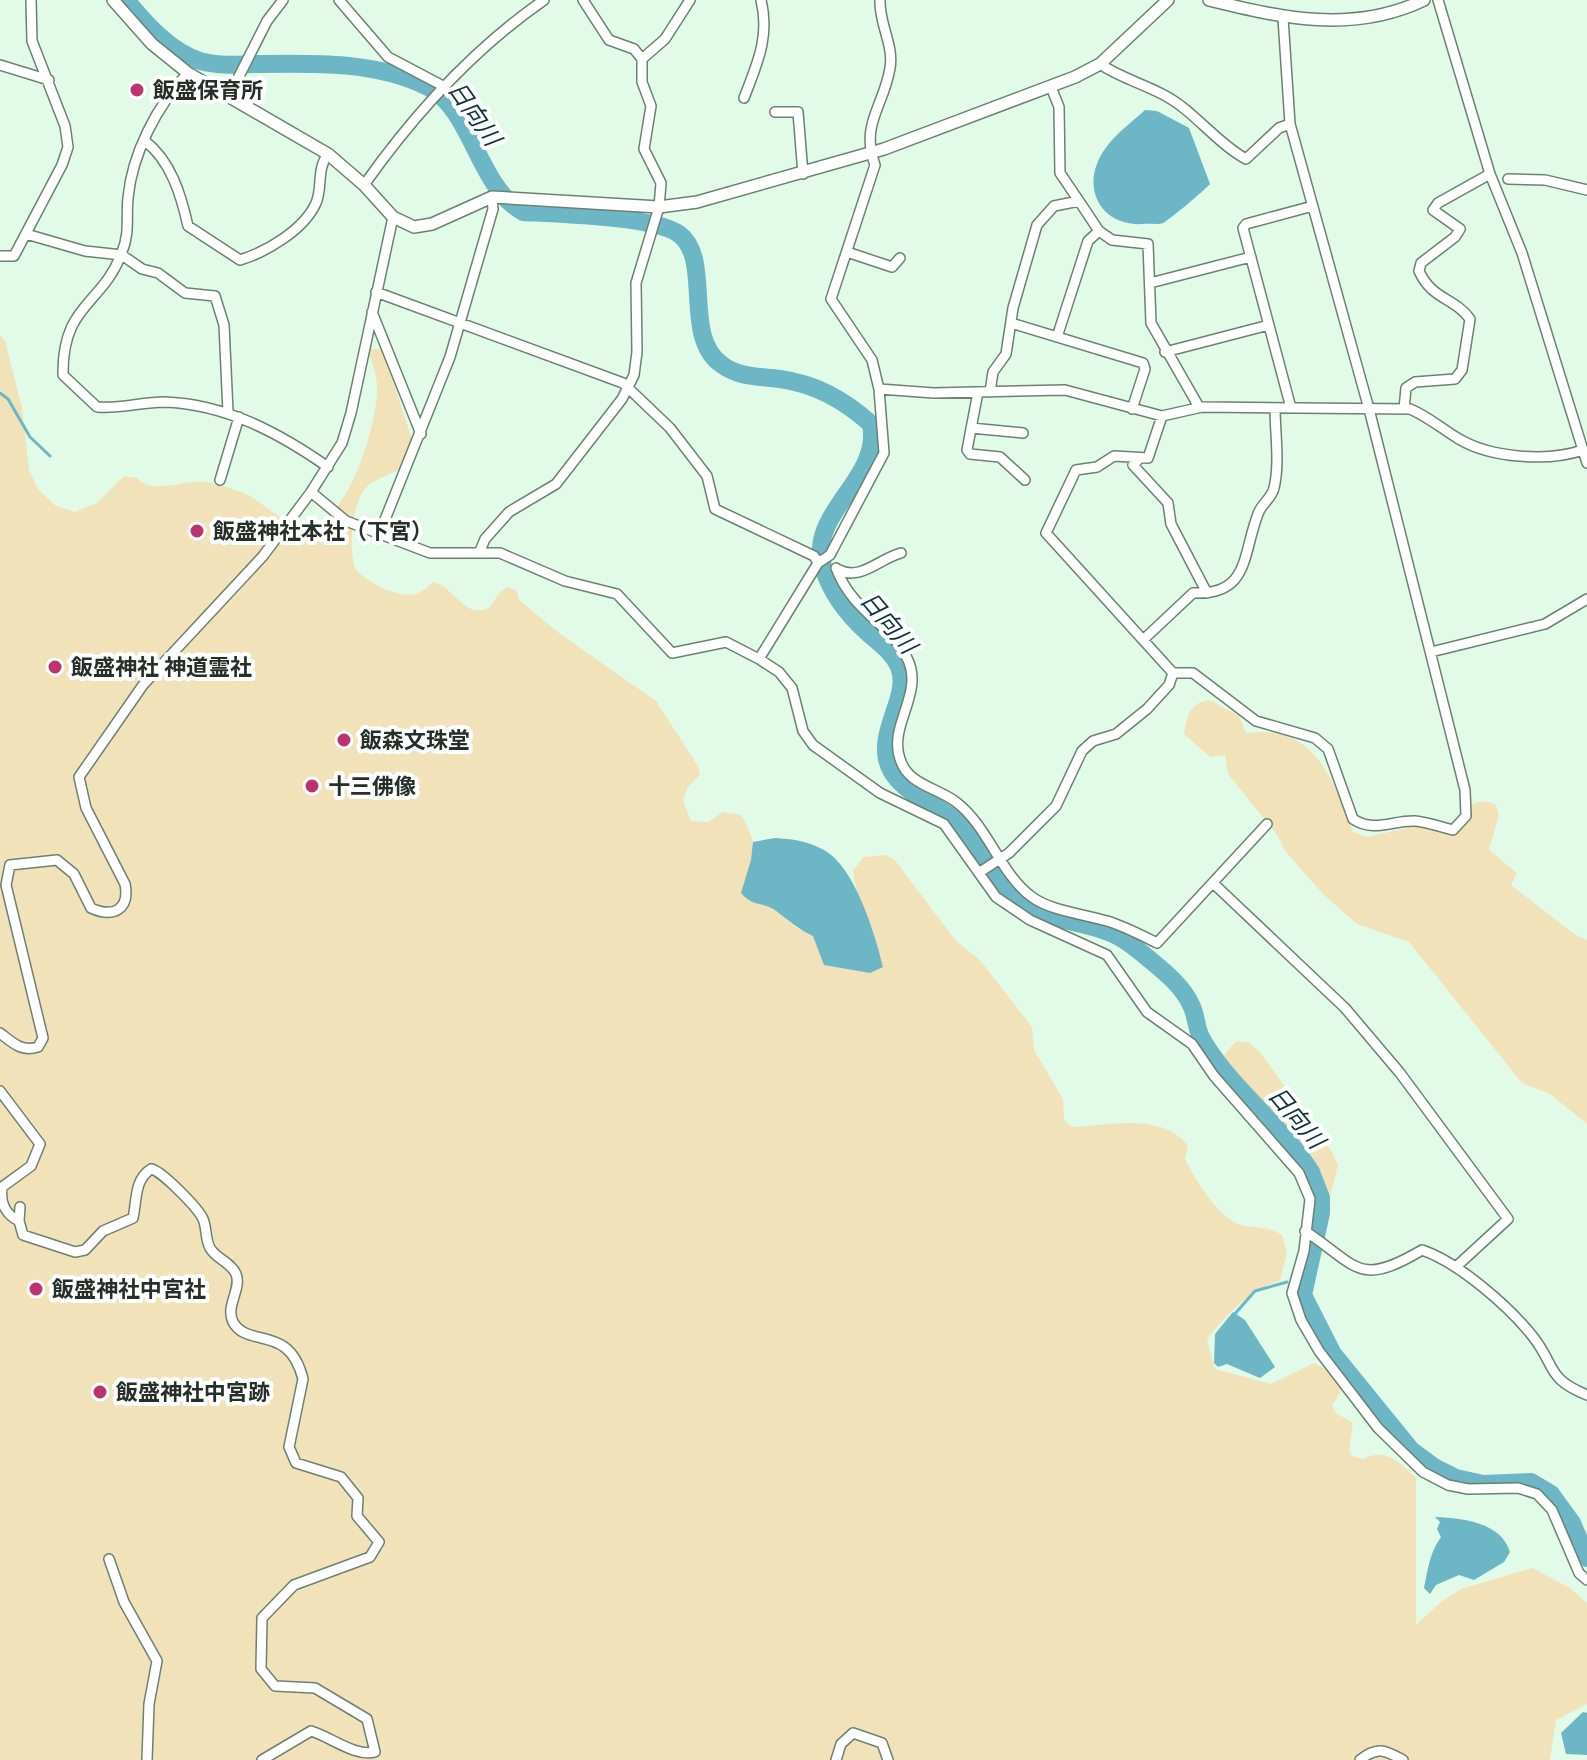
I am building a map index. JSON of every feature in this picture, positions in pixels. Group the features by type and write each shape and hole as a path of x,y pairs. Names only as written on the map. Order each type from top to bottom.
{"street":[{"path":"0,256 14,256 62,165 68,147 65,126 32,41 31,0"},
{"path":"113,0 152,44 188,73 328,154 364,185 393,217 414,227 432,224 494,197 658,212 803,174 871,153 1051,87 1100,64 1168,0"},
{"path":"229,96 283,0"},
{"path":"339,0 388,57 445,87"},
{"path":"364,185 408,124 481,46 544,0"},
{"path":"480,551 485,539 509,512 556,484 622,399 637,352 636,283 658,212 661,183 644,149 651,106 642,82 642,59 634,49 609,40 583,0"},
{"path":"642,59 665,39 690,0"},
{"path":"744,98 764,45 766,28 761,0"},
{"path":"759,659 818,563 830,555 884,453 879,389 872,360 831,299 875,165 867,144 873,115 890,70 891,53 880,0"},
{"path":"1209,0 1283,18 1336,22 1363,19 1424,0"},
{"path":"1438,0 1490,174 1522,253 1587,463"},
{"path":"1162,416 1148,458 1114,456 1097,467 1076,470 1046,533 1173,673 1193,673 1256,721 1315,738 1328,749 1353,819 1375,827 1415,821 1453,830 1466,816 1467,806 1369,409 1290,124 1283,18"},
{"path":"1100,64 1162,94 1201,121 1229,150 1246,159 1279,128 1290,124"},
{"path":"0,65 49,80"},
{"path":"188,73 168,98 145,141 131,180 127,201 129,226 122,255 67,331 63,375 97,407 160,402 228,412 272,432 328,467"},
{"path":"1051,87 1059,107 1060,173 1099,231 1112,240 1148,244 1151,323 1199,407"},
{"path":"775,112 798,112 803,174"},
{"path":"145,141 159,152 175,184 188,226 240,260 257,254 306,218 317,201 321,164 328,154"},
{"path":"1404,409 1406,388 1415,382 1455,379 1462,370 1470,319 1463,309 1436,296 1419,271 1421,263 1455,237 1460,229 1433,210 1438,203 1490,174"},
{"path":"1508,179 1545,180 1587,190"},
{"path":"380,532 421,434 460,325 494,197"},
{"path":"990,392 993,372 1006,354 1037,225 1054,206 1079,201"},
{"path":"1291,408 1243,228 1246,224 1313,206"},
{"path":"0,1033 18,1047 28,1050 38,1047 43,1038 6,885 10,865 57,860 74,874 91,908 103,914 114,913 123,907 128,897 125,884 86,808 79,777 143,685 263,556 328,467 351,413 393,217"},
{"path":"1057,337 1088,241 1099,231"},
{"path":"26,234 85,251 122,255 142,269 158,273 185,293 215,296 224,325 228,412"},
{"path":"847,252 892,267 900,258"},
{"path":"1150,283 1251,257"},
{"path":"376,292 627,387 670,428 707,476 715,509 814,556 818,563"},
{"path":"372,312 421,434"},
{"path":"1011,323 1143,363 1145,369 1132,409"},
{"path":"1165,352 1269,325"},
{"path":"879,389 978,392 1065,390 1162,416 1199,407 1404,409 1430,418 1461,441 1505,455 1550,458 1583,450"},
{"path":"978,392 967,450 970,454 1000,457 1025,480"},
{"path":"1143,640 1193,593 1227,588 1234,580 1254,536 1258,513 1274,490 1275,408"},
{"path":"220,480 239,417"},
{"path":"971,428 1023,433"},
{"path":"1140,458 1133,465 1168,503 1171,524 1207,593"},
{"path":"311,492 346,521 430,553 500,553 565,581 617,594 672,653 726,642 779,672 792,688 803,731 813,745 880,793 944,824 996,897 1011,910 1107,955 1147,1012 1192,1044 1299,1173 1310,1199 1304,1251 1292,1293 1296,1308 1319,1351 1378,1428 1423,1472 1448,1485 1484,1490 1518,1488 1537,1494 1552,1510 1579,1573 1587,1580"},
{"path":"836,568 848,575 858,574 901,553"},
{"path":"830,555 853,601 907,656 913,674 912,693 898,740 898,756 907,774 955,802 981,828 1016,882 1034,899 1111,922 1157,943 1267,824"},
{"path":"1431,652 1545,624 1587,599"},
{"path":"980,872 1002,858 1056,806 1082,751 1093,741 1116,734 1147,709 1169,685 1173,673"},
{"path":"1213,883 1345,1008 1400,1073 1508,1219 1458,1265"},
{"path":"0,1091 40,1144 31,1166 2,1187 0,1200 10,1216 19,1221"},
{"path":"20,1207 19,1221 23,1235 75,1252 85,1250 103,1231 133,1218 137,1189 145,1173 151,1169 163,1173 200,1214 211,1249 235,1271 237,1279 230,1313 235,1324 248,1335 279,1341 301,1369 303,1379 289,1447 296,1463 341,1477 358,1498 357,1516 379,1542 370,1557 294,1585 262,1618 261,1669 275,1686 315,1688 367,1719 375,1752 360,1753 332,1737 311,1731 262,1760"},
{"path":"1305,1231 1351,1267 1362,1271 1385,1269 1422,1250 1458,1265 1534,1338 1564,1385 1587,1395"},
{"path":"109,1559 124,1602 157,1661 149,1704 147,1758"},
{"path":"836,1760 841,1744 853,1733 882,1743 888,1760"},
{"path":"1360,1760 1372,1751 1383,1749 1403,1760"}],"shaded area":[{"path":"0,335 5,341 22,408 29,470 38,489 56,506 75,512 97,503 124,476 137,478 152,486 198,481 248,495 299,526 322,521 336,508 358,468 367,444 376,401 376,376 367,349 383,349 412,440 404,467 369,485 358,502 352,538 356,570 376,585 402,594 418,593 434,582 474,610 490,607 500,592 508,587 517,591 519,600 559,633 656,701 698,766 700,775 688,787 683,800 691,821 708,822 723,812 741,815 781,911 803,931 866,928 853,870 864,857 885,855 894,859 956,941 979,959 1032,1027 1034,1050 1063,1099 1064,1120 1072,1127 1135,1123 1165,1128 1188,1146 1185,1159 1189,1167 1208,1197 1225,1215 1241,1225 1267,1228 1282,1235 1287,1252 1280,1281 1258,1290 1239,1304 1207,1340 1215,1369 1271,1384 1314,1363 1333,1373 1341,1391 1332,1405 1336,1413 1353,1423 1349,1449 1352,1456 1363,1459 1379,1455 1392,1458 1416,1478 1416,1625 1461,1589 1532,1568 1570,1588 1587,1603 1587,1704 1556,1720 1550,1760 0,1760"},
{"path":"1210,700 1239,716 1246,733 1290,737 1306,747 1329,775 1353,832 1366,837 1417,826 1443,834 1473,804 1488,802 1496,805 1499,815 1489,850 1517,873 1511,885 1574,934 1587,940 1587,1124 1550,1094 1522,1083 1409,942 1357,924 1323,894 1285,851 1278,836 1228,774 1225,755 1210,757 1184,734 1194,707"},
{"path":"1236,1041 1249,1043 1260,1052 1332,1152 1338,1165 1329,1201 1310,1165 1227,1066 1224,1055"}],"water":[{"path":"1145,110 1157,111 1189,128 1210,184 1161,224 1128,223 1115,219 1098,201 1094,189 1097,163 1105,149"},
{"path":"775,838 812,844 835,859 862,902 883,967 870,973 824,965 813,936 775,910 750,901 741,893 753,842"},
{"path":"1233,1312 1245,1320 1275,1367 1260,1378 1227,1364 1218,1367 1214,1363 1215,1334"},
{"path":"1435,1517 1468,1521 1489,1528 1505,1542 1510,1552 1504,1562 1474,1580 1459,1575 1436,1585 1430,1594 1424,1588 1428,1567 1441,1537 1437,1529 1440,1522"},
{"path":"1583,1712 1587,1713 1587,1755 1566,1754 1561,1733"}],"waterway":[{"name":"日向川","path":"126,0 168,44 200,61 228,65 344,65 387,72 428,87 455,112 495,185 523,212 628,220 649,223 679,234 689,246 694,261 703,335 709,351 721,364 742,374 793,381 817,389 840,401 871,424 871,444 866,462 834,512 825,529 821,547 826,577 840,602 889,652 899,667 902,679 886,745 892,772 906,788 958,823 1016,898 1047,915 1092,926 1121,938 1177,985 1188,999 1201,1037 1215,1059 1286,1138 1311,1172 1321,1198 1321,1213 1303,1295 1333,1354 1411,1450 1434,1467 1456,1478 1483,1484 1531,1482 1551,1494 1572,1523 1587,1558"},
{"path":"0,393 8,399 30,437 50,456"},
{"path":"1233,1316 1255,1291 1287,1282"}],"place":[{"name":"飯盛保育所","path":"137,90"},
{"name":"飯盛神社本社（下宮）","path":"197,531"},
{"name":"飯盛神社 神道霊社","path":"55,667"},
{"name":"飯森文珠堂","path":"344,740"},
{"name":"十三佛像","path":"312,786"},
{"name":"飯盛神社中宮社","path":"36,1289"},
{"name":"飯盛神社中宮跡","path":"100,1392"}]}
